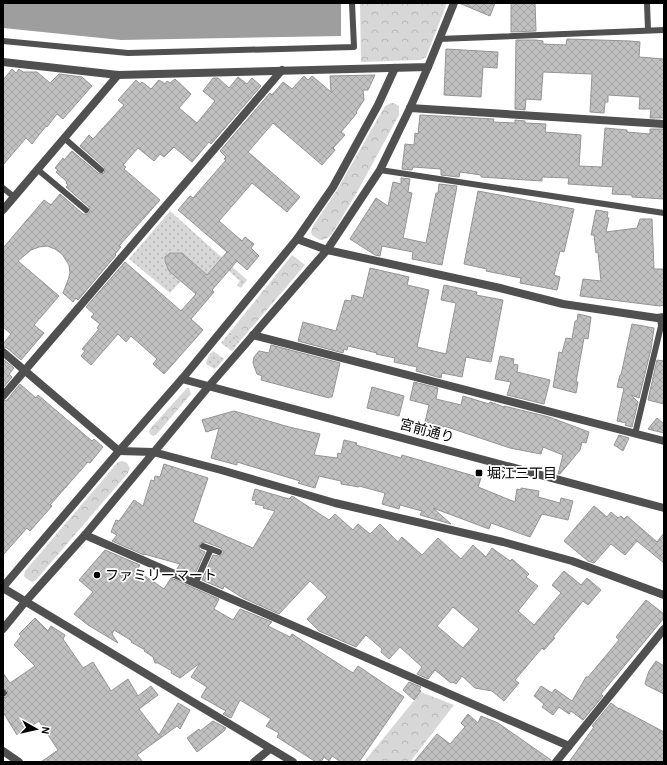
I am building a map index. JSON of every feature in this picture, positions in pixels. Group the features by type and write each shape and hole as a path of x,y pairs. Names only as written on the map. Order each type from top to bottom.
{"street":[{"path":"3,629 85,535 209,386 327,250 380,170 410,108 454,3"},
{"path":"3,62 118,75 428,67"},
{"path":"293,762 25,602 3,587 182,379 297,239 333,187 378,105 395,68"},
{"path":"3,396 282,70"},
{"path":"3,210 118,75"},
{"path":"410,108 664,124"},
{"path":"297,239 327,250 500,288 563,304 662,317"},
{"path":"253,335 664,441"},
{"path":"3,352 119,451 153,452 221,470 335,504 503,542 572,561 664,595"},
{"name":"宮前通り","path":"182,379 664,508"},
{"path":"85,535 569,746"},
{"path":"556,762 664,628"},
{"path":"254,762 270,749"},
{"path":"3,751 19,762"}],"lane":[{"path":"3,41 128,53 354,47 352,3"},
{"path":"647,3 648,30"},
{"path":"439,39 664,30"},
{"path":"64,138 101,170"},
{"path":"37,169 86,210"},
{"path":"380,170 664,213"},
{"path":"3,188 14,197"},
{"path":"635,434 662,317"},
{"path":"203,546 219,552"},
{"path":"195,584 210,549"}],"green space":[{"path":"360,3 447,3 426,57 420,60 361,62"},
{"path":"391,103 399,106 399,115 356,194 332,234 326,239 320,240 312,235 311,232 313,226 337,190 385,106"},
{"path":"170,211 247,280 241,288 237,285 240,281 229,271 207,276 184,255 174,252 168,254 164,261 168,269 181,281 170,293 129,259"},
{"path":"292,255 305,265 240,341 230,332"},
{"path":"230,332 240,341 232,351 221,343"},
{"path":"213,351 224,359 215,369 206,364 208,357"},
{"path":"187,388 189,388 191,394 156,435 153,436 150,434 150,429"},
{"path":"122,461 127,463 130,468 128,473 36,580 32,582 27,579 24,576 25,571 118,462"},
{"path":"421,692 454,705 410,762 364,762"}],"shaded area":[{"path":"3,3 341,3 341,36 121,40 3,28"}],"building":[{"path":"459,3 495,3 490,16"},
{"path":"511,3 535,3 536,31 511,32"},
{"path":"567,39 640,42 639,57 664,59 664,118 650,118 651,109 639,109 640,97 608,95 608,102 605,102 604,113 590,112 592,74 543,72 541,100 526,99 525,110 515,109 516,40 536,40 543,41 543,44 566,45"},
{"path":"446,49 498,52 497,68 483,67 481,97 444,95"},
{"path":"12,69 16,73 19,69 23,72 37,72 50,83 59,74 82,77 92,86 63,119 57,114 32,144 26,138 3,165 3,80"},
{"path":"375,75 368,90 363,90 364,100 356,112 357,113 341,132 345,135 333,148 335,150 322,165 273,123 248,152 300,197 287,212 252,183 219,221 242,241 245,237 254,244 251,248 259,256 247,270 237,261 212,290 214,292 191,319 203,330 164,374 153,364 157,359 131,336 126,342 118,334 91,365 81,356 85,351 82,349 99,329 97,328 100,324 91,317 94,314 86,307 125,262 181,311 196,294 169,271 165,262 165,257 170,253 182,253 207,275 227,252 178,210 190,196 193,198 226,160 224,159 226,157 220,151 270,93 272,95 283,82 292,89 304,76 308,80 312,76 331,92 330,76"},
{"path":"238,77 247,84 252,78 261,86 211,144 209,142 192,162 174,147 164,157 160,154 154,161 138,148 123,165 126,167 124,169 160,200 119,246 121,247 115,254 116,255 78,300 76,298 73,302 63,293 70,273 69,265 62,254 55,249 47,246 39,247 31,250 18,261 59,296 34,325 44,333 21,360 7,348 3,347 3,344 11,334 3,327 3,248 44,200 51,205 60,194 83,214 88,214 90,211 89,207 66,187 68,185 66,183 67,182 56,172 58,170 55,168 63,158 64,160 72,151 98,173 104,173 104,167 80,146 89,135 93,139 124,105 118,100 136,80 140,84 142,82 151,89 159,80 165,84 167,81 170,83 175,79 191,94 179,108 197,123 215,101 203,91 213,78 218,78 229,88"},
{"path":"420,115 494,119 493,122 515,123 515,120 525,121 525,123 546,124 545,132 581,135 579,166 602,167 605,128 650,134 650,129 664,129 664,199 612,194 613,187 568,184 569,178 542,177 542,181 481,177 481,175 460,172 459,177 441,175 441,169 413,167 412,170 402,169 405,144 414,145 415,133 418,134"},
{"path":"401,178 410,179 408,192 412,193 403,238 426,243 439,184 457,186 442,265 412,259 413,252 382,246 380,256 375,255 350,239 376,198 388,206 393,182 401,184"},
{"path":"478,191 574,209 564,252 560,251 554,275 560,277 557,290 520,283 521,278 486,271 487,269 464,264"},
{"path":"596,210 608,212 607,218 609,218 606,232 637,228 640,219 652,219 654,269 664,269 664,305 660,306 580,296 583,279 601,281 598,252 596,253 594,235 591,235"},
{"path":"370,268 409,277 407,285 429,290 417,347 446,354 456,303 441,300 444,285 477,292 476,295 503,300 491,362 466,357 462,377 442,373 441,378 416,371 417,367 394,362 395,358 376,354 377,353 348,346 347,350 344,349 343,353 298,341 303,322 336,331 345,300 351,301 352,295 363,298"},
{"path":"578,314 591,317 588,339 584,338 576,382 578,382 576,393 553,387 559,352 562,353 566,338 572,339 575,321 577,321"},
{"path":"632,324 654,328 651,349 639,398 631,395 638,402 632,427 625,425 626,423 617,421 624,388 617,387"},
{"path":"271,345 340,363 332,397 329,398 261,380 262,376 257,374 253,363 254,357 259,351 269,353"},
{"path":"500,356 514,359 513,364 518,365 517,372 550,380 544,404 507,395 511,382 495,379"},
{"path":"3,359 14,368 9,374 12,377 3,388"},
{"path":"657,360 664,361 664,404 648,400"},
{"path":"414,382 438,388 436,399 461,405 463,396 489,404 490,402 504,407 549,417 589,432 586,443 582,442 580,450 560,474 558,474 563,455 543,447 541,454 510,448 444,426 425,422 429,405 410,400"},
{"path":"20,384 36,398 38,395 92,441 94,439 103,447 50,505 52,506 30,531 27,528 3,555 3,401 7,400"},
{"path":"372,387 404,396 399,416 367,408"},
{"path":"234,411 289,427 320,434 314,455 337,458 338,453 341,454 344,440 401,458 402,455 481,478 478,487 515,502 517,489 521,490 521,488 539,491 538,497 560,503 561,498 573,501 568,520 542,514 530,537 491,523 489,529 433,508 451,524 420,515 422,511 400,505 399,509 382,504 385,493 359,486 341,484 341,481 319,476 315,488 298,483 300,481 237,462 237,465 211,458 219,428 206,432 202,420"},
{"path":"657,418 664,424 664,433 648,429"},
{"path":"619,435 629,438 623,451 614,445"},
{"path":"164,464 208,478 193,522 253,548 275,511 255,504 256,501 252,500 255,489 289,499 292,496 329,520 335,514 353,530 358,524 370,534 380,524 398,542 402,537 422,555 438,538 461,559 473,545 486,557 492,548 510,561 512,559 529,574 526,577 538,586 518,611 534,625 561,593 552,585 564,571 581,585 587,578 601,590 588,605 583,601 553,637 555,638 544,650 542,648 515,680 519,683 504,701 492,691 475,688 462,676 456,684 453,682 451,683 435,670 428,679 417,674 422,667 400,647 389,659 381,652 382,649 366,635 356,647 319,631 307,619 327,597 310,581 279,614 243,598 224,586 223,589 202,580 213,555 219,556 223,554 221,548 205,542 200,543 199,549 205,552 194,576 177,569 180,564 144,555 112,541 117,535 111,532 116,520 119,521 134,500 143,506 151,480 154,481 155,476 160,477","holes":["453,607 479,629 463,648 437,626"]},
{"path":"594,506 607,517 611,512 618,518 621,516 624,519 627,516 657,542 664,533 664,563 637,541 625,555 611,544 594,563 588,561 564,541"},
{"path":"105,550 140,565 136,572 145,576 164,589 171,578 219,599 214,609 233,620 240,609 272,622 268,626 290,637 292,634 353,673 358,666 404,697 359,762 341,762 332,756 329,761 324,757 321,762 316,762 277,737 279,733 266,726 271,719 240,700 231,718 223,714 226,711 201,697 207,687 191,677 200,663 180,678 171,673 172,671 158,663 155,663 153,657 144,651 145,650 114,630 112,634 118,643 88,625 74,614 93,592 79,580"},
{"path":"646,600 664,614 664,618 601,694 603,696 583,720 571,711 569,714 559,707 553,715 542,707 544,704 534,696 541,686 552,693 555,689 572,701 586,677 588,677 619,640 616,637"},
{"path":"35,618 48,631 51,626 65,635 63,639 83,668 93,662 111,691 128,679 138,696 151,686 158,695 139,709 159,735 178,703 190,710 180,729 177,726 137,755 143,762 41,762 58,750 39,721 17,735 3,712 3,698 8,694 7,690 3,689 3,673 10,683 35,666 14,645 21,636 19,634"},
{"path":"656,661 664,666 664,694 646,685 645,683 649,671"},
{"path":"409,682 421,687 419,690 421,691 414,700 403,690"},
{"path":"611,703 619,709 664,732 664,762 569,762 594,727 592,726"},
{"path":"468,714 478,723 481,716 498,723 551,760 551,762 414,762 437,734 450,744 465,727 461,723"},
{"path":"213,721 226,728 197,752 187,738 199,729 200,731"}],"place":[{"name":"堀江三丁目","path":"479,473"},
{"name":"ファミリーマート","path":"97,575"}]}
